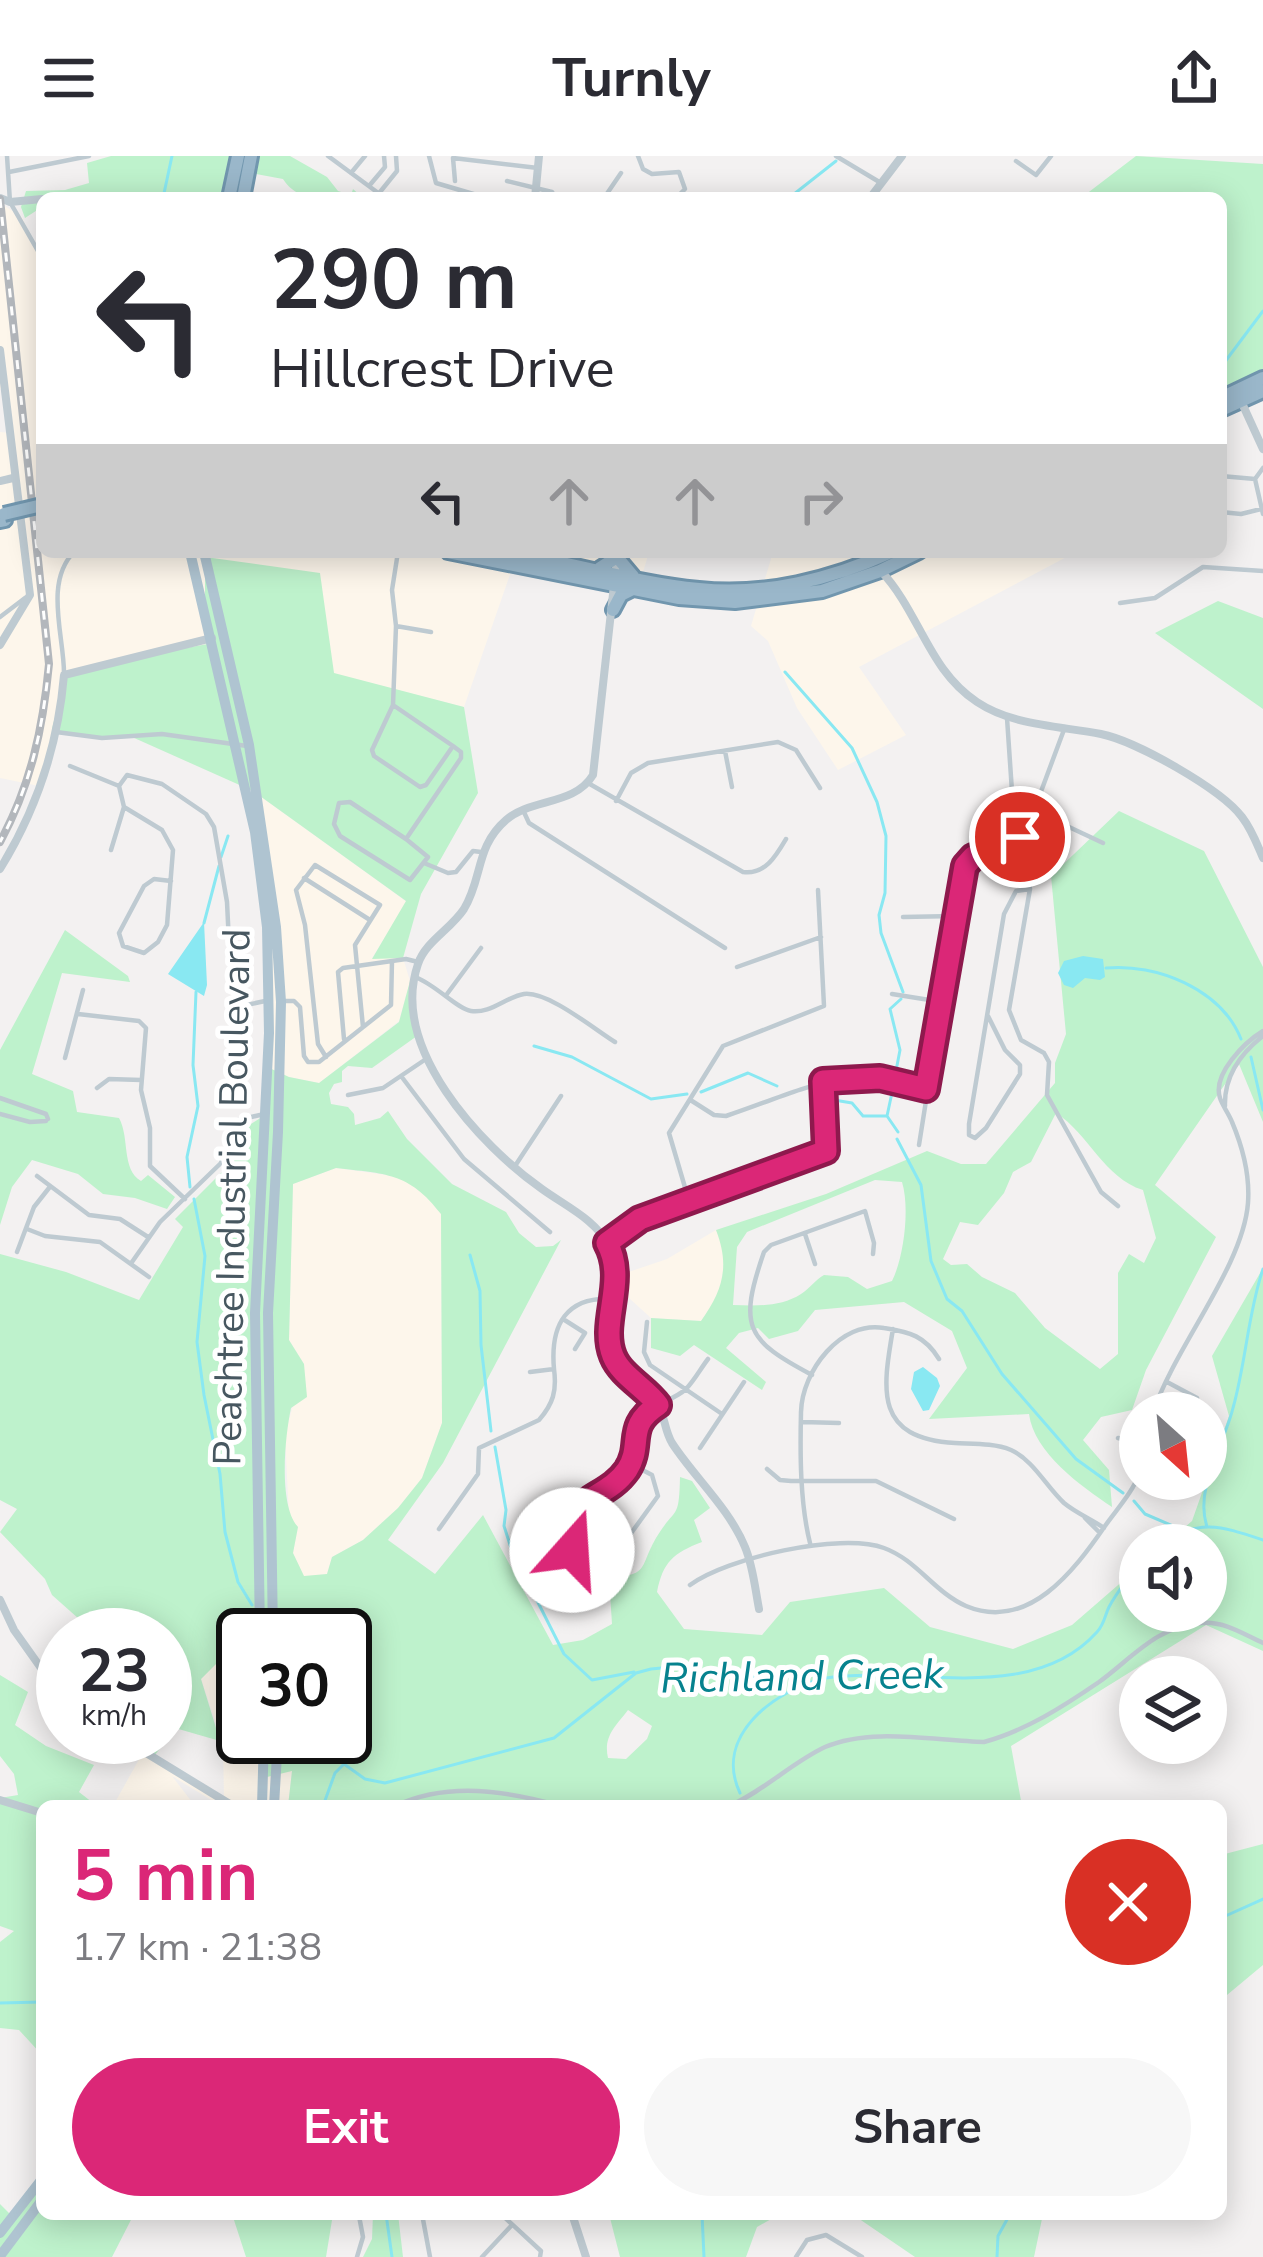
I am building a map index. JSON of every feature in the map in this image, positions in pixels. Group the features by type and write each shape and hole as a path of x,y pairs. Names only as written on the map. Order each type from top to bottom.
{"highway":[{"path":"231,192 238,156"},
{"path":"244,192 251,156"},
{"path":"1227,405 1263,378"},
{"path":"1227,397 1263,391"},
{"path":"2,518 36,510"},
{"path":"487,558 596,575 709,601 753,601 822,591 868,559"},
{"path":"540,558 596,575 613,605 634,583 726,590 790,584 868,559"},
{"path":"596,575 613,558"},
{"path":"619,558 634,583"},
{"path":"892,583 895,558"}],"main road":[{"name":"Peachtree Industrial Boulevard","path":"192,558 243,746 267,927 278,1132 268,1313 266,1608"},
{"name":"Peachtree Industrial Boulevard","path":"205,558 215,638"},
{"name":"Peachtree Industrial Boulevard","path":"266,1608 255,1313 272,1002"},
{"path":"262,1800 263,1764"},
{"path":"274,1800 276,1764"},
{"path":"0,2233 36,2187"},
{"path":"0,2256 36,2208"}],"street":[{"path":"7,156 5,200 36,249"},
{"path":"9,172 89,156"},
{"path":"328,156 377,192"},
{"path":"351,173 364,156"},
{"path":"369,186 385,167 384,156"},
{"path":"384,192 397,171 396,156"},
{"path":"429,156 436,183 467,192"},
{"path":"536,192 539,156"},
{"path":"638,156 643,169 652,174 679,172 685,188 681,192"},
{"path":"836,156 881,183"},
{"path":"874,192 902,156"},
{"path":"1016,161 1036,175 1051,156"},
{"path":"455,181 454,158 538,168"},
{"path":"608,192 621,173"},
{"path":"507,181 534,192"},
{"path":"5,200 36,199"},
{"path":"0,350 30,595 0,645"},
{"path":"1239,396 1263,449"},
{"path":"1227,513 1262,512 1255,479 1263,468"},
{"path":"1227,477 1255,479"},
{"path":"0,482 13,478"},
{"path":"0,869 32,811 56,732 64,675 58,593 67,558"},
{"path":"397,558 392,590 396,626 393,705 372,750 420,787 453,746"},
{"path":"617,558 597,760 588,783 504,822 482,852 464,909 418,962 415,1026 426,1059 485,1139 577,1210 607,1243 615,1264 610,1351 658,1405 672,1442 744,1544 759,1609"},
{"path":"868,559 908,602 947,676 972,699 1007,718 1134,743 1224,799 1250,830 1263,858"},
{"path":"1120,603 1155,598 1203,567 1263,571"},
{"path":"0,617 30,595"},
{"path":"396,626 431,632"},
{"path":"64,675 215,638"},
{"path":"393,705 461,752 406,839"},
{"path":"1007,718 1014,820 1030,889 1009,1010 1012,1024 1022,1040 1044,1053 1049,1062 1047,1095 1101,1192 1118,1206"},
{"path":"1064,727 1036,805 1103,843"},
{"path":"56,732 102,738 162,734 243,746"},
{"path":"616,800 631,773 648,763 784,742 796,750 820,788"},
{"path":"724,751 732,787"},
{"path":"70,766 119,786"},
{"path":"112,850 124,807 119,786 127,775 155,780 206,814 214,826 227,902 231,984 242,1006"},
{"path":"588,783 743,872 766,867 787,839"},
{"path":"350,802 406,839 427,854 416,878 404,880 340,836 334,824 339,803 350,802"},
{"path":"124,807 162,830 174,861 169,916 162,937 140,953 123,946 119,933 147,883 171,881"},
{"path":"523,810 529,823 724,948"},
{"path":"919,1145 968,861 1020,837"},
{"path":"424,863 456,872 472,851 482,852"},
{"path":"326,1057 318,1044 305,925 296,890 315,865 380,904 355,945 363,1028"},
{"path":"303,878 370,920"},
{"path":"988,1016 1005,1050 1020,1065 986,1128 975,1138 969,1135 969,1124 1004,914 1016,891 1030,889"},
{"path":"689,1201 669,1133 727,1043 820,1010 824,997 818,890"},
{"path":"903,917 955,916"},
{"path":"737,967 821,937"},
{"path":"447,994 481,948"},
{"path":"242,1006 293,1000 301,1006 301,1048 308,1062 319,1062 392,1005 392,961"},
{"path":"344,1042 338,972 392,961 418,962"},
{"path":"416,977 468,1011 481,1011 521,994 541,995 615,1042"},
{"path":"64,1058 83,990"},
{"path":"892,994 942,1002"},
{"path":"232,1073 233,1026 242,1006"},
{"path":"78,1014 143,1024 148,1037 142,1103 150,1127 150,1166 185,1199"},
{"path":"1162,1392 1238,1243 1247,1212 1247,1168 1226,1106 1228,1078 1263,1034"},
{"path":"349,1095 379,1090 426,1059"},
{"path":"401,1076 464,1159 550,1232"},
{"path":"689,1100 726,1116 823,1081 880,1078 926,1089"},
{"path":"97,1088 109,1079 141,1080"},
{"path":"607,1243 640,1219 826,1151 823,1081"},
{"path":"515,1166 561,1096"},
{"path":"0,1098 34,1108 48,1119 30,1122 0,1114"},
{"path":"132,1262 148,1237 221,1163 234,1121 266,1114"},
{"path":"38,1176 89,1215 120,1219 148,1237"},
{"path":"17,1252 34,1207 51,1186"},
{"path":"812,1375 762,1346 751,1325 764,1252 771,1245 865,1211 873,1254"},
{"path":"27,1229 45,1236 100,1241 149,1276"},
{"path":"805,1234 815,1264"},
{"path":"439,1529 478,1474 479,1448 546,1412 556,1393 554,1335 563,1319 588,1299 615,1299"},
{"path":"563,1319 586,1333 575,1349"},
{"path":"647,1322 644,1352 650,1365 722,1414"},
{"path":"811,1545 801,1412 812,1375 833,1344 874,1326 921,1337 939,1358"},
{"path":"893,1329 886,1398 908,1432 928,1441 994,1445 1016,1452 1065,1504 1102,1530"},
{"path":"580,1609 586,1579 572,1550 574,1516 582,1502 631,1464 639,1420 686,1390 708,1359"},
{"path":"530,1372 554,1370"},
{"path":"700,1448 744,1382"},
{"path":"1167,1382 1186,1392"},
{"path":"803,1422 839,1423"},
{"path":"624,1543 658,1496 652,1474 631,1464"},
{"path":"767,1469 780,1480 876,1481 954,1519"},
{"path":"690,1585 709,1570 837,1540 880,1546 916,1566 954,1600 991,1612 1013,1610 1044,1597 1122,1500"},
{"path":"0,1600 36,1661"},
{"path":"741,1800 823,1748 846,1741 984,1742 1000,1738 1078,1696 1159,1635 1177,1627 1219,1623 1263,1643"},
{"path":"164,1764 223,1800"},
{"path":"410,1800 448,1789 531,1800"},
{"path":"0,1800 36,1811"},
{"path":"356,2257 363,2237 360,2220"},
{"path":"423,2220 430,2257"},
{"path":"507,2220 541,2251 540,2257"},
{"path":"574,2220 586,2257"},
{"path":"482,2257 512,2225"},
{"path":"796,2257 807,2240 826,2235 862,2257"}],"shaded area":[{"path":"0,203 22,217 36,248 36,558 647,558 638,589 515,560 464,707 214,643 132,658 60,703 39,786 0,778 0,432 11,433 8,390 0,389"},
{"path":"771,558 1065,558 859,667 906,735 838,770 797,708 768,641 751,626"},
{"path":"253,791 407,902 372,958 403,958 410,981 399,1021 319,1083 265,1066 264,943"},
{"path":"336,1168 401,1177 428,1197 441,1214 442,1423 422,1478 398,1508 363,1540 332,1557 327,1574 304,1577 293,1553 298,1527 289,1517 285,1435 304,1364 289,1340 293,1184"},
{"path":"716,1230 725,1253 721,1293 701,1321 651,1318 608,1279 667,1259"},
{"path":"216,1664 216,1723 201,1679"},
{"path":"136,1764 160,1764 224,1800 211,1800 172,1776 190,1800 116,1800"},
{"path":"223,1764 286,1764 292,1771 289,1800 224,1800"}],"green space":[{"path":"111,156 290,156 327,177 341,192 297,192 283,179 256,174 245,192 36,192 36,211 25,218 21,207 26,191 65,190 89,183 87,163"},
{"path":"1136,156 1263,164 1263,393 1227,409 1227,192 1089,192"},
{"path":"205,558 320,573 334,673 464,707 478,793 421,894 403,958 372,959 406,901 253,791 132,737 89,738 52,729 65,677 213,643 205,608"},
{"path":"1218,601 1263,618 1263,709 1155,633"},
{"path":"1119,811 1204,851 1263,967 1263,1122 1239,1064 1155,1185 1216,1237 1138,1392 1119,1392 1119,1413 1101,1417 1083,1440 1109,1470 1112,1507 1049,1455 1029,1414 929,1419 967,1368 952,1331 904,1302 815,1310 798,1331 769,1339 758,1328 739,1333 726,1348 766,1382 762,1390 694,1345 680,1356 651,1348 651,1318 701,1321 715,1299 723,1266 716,1230 826,1194 927,1151 961,1164 986,1164 1055,1083 1055,1063 1066,1034 1051,876","holes":["1056,1113 1118,1176 1143,1190 1156,1238 1144,1263 1129,1254 1118,1273 1118,1354 1100,1369 1045,1328 1015,1293 967,1264 951,1265 943,1259 960,1222 978,1225 1004,1193 1013,1172 1031,1162","875,1180 902,1182 905,1232 892,1281 867,1289 848,1277 824,1275 785,1301 733,1305 737,1247 747,1232"]},
{"path":"65,930 130,982 62,973 32,1074 73,1091 77,1112 119,1118 135,1176 141,1181 148,1175 175,1197 167,1209 103,1194 78,1174 32,1160 12,1187 0,1225 0,1050"},
{"path":"410,981 417,1036 372,1068 348,1066 342,1071 342,1082 334,1084 329,1093 331,1104 348,1107 355,1125 388,1111 407,1139 452,1184 506,1212 519,1233 536,1247 553,1246 561,1240 443,1463 388,1540 435,1574 483,1515 553,1645 583,1640 612,1624 609,1577 631,1575 642,1568 677,1507 680,1477 692,1481 710,1508 694,1520 702,1542 671,1560 657,1592 684,1629 762,1635 790,1602 884,1588 930,1627 1013,1649 1072,1625 1119,1584 1119,1632 1195,1632 1156,1656 1119,1656 1119,1679 1011,1746 1021,1800 289,1800 292,1771 267,1777 266,1764 372,1764 372,1608 216,1608 216,1664 201,1679 216,1740 192,1733 192,1608 67,1608 0,1532 17,1509 0,1500 0,1254 66,1272 139,1300 183,1227 175,1219 232,1162 235,1134 270,1112 265,1066 319,1083 399,1022","holes":["336,1168 395,1177 418,1190 441,1214 442,1423 422,1478 398,1508 363,1540 332,1557 327,1574 304,1576 293,1553 298,1527 288,1503 285,1470 291,1408 307,1397 304,1364 289,1340 293,1184","628,1710 652,1726 647,1739 626,1759 608,1758 609,1737"]},
{"path":"1263,1268 1263,1651 1221,1632 1227,1632 1227,1524 1188,1524 1199,1500 1227,1500 1227,1392 1222,1392 1212,1356"},
{"path":"0,1675 28,1692 15,1725 36,1739 36,1764 94,1765 79,1792 89,1800 36,1800 36,2048 19,2030 0,2028 0,1942 14,1931 0,1926 0,1798 18,1795 14,1774 0,1756"},
{"path":"1263,1844 1263,1965 1227,1995 1227,1853"},
{"path":"36,2190 36,2220 131,2220 112,2257 0,2257 0,2204 12,2216"},
{"path":"234,2220 332,2220 326,2257 246,2257"},
{"path":"373,2220 399,2220 403,2257 363,2257 372,2239"},
{"path":"611,2220 769,2220 757,2227 746,2257 620,2257"},
{"path":"861,2220 1042,2220 1034,2257 915,2257"}],"water":[{"path":"204,922 207,985 204,996 168,974"},
{"path":"1083,956 1103,959 1105,977 1085,978 1073,988 1064,985 1058,973 1064,961"},
{"path":"923,1367 940,1386 929,1410 923,1411 911,1389 914,1372"}],"waterway":[{"path":"164,192 172,156"},
{"path":"797,192 836,161"},
{"path":"1227,359 1263,311"},
{"path":"785,672 852,748 877,802 886,836 881,933 903,992"},
{"path":"221,857 228,836"},
{"path":"204,923 219,866"},
{"path":"1106,968 1145,970 1185,983 1218,1006 1241,1039"},
{"path":"190,1187 187,1157 198,1106 193,1065 196,992"},
{"path":"895,1076 900,1050 890,1009 901,999"},
{"path":"534,1046 572,1057 651,1099 687,1094"},
{"path":"1251,1057 1263,1110"},
{"path":"701,1092 748,1073 777,1086"},
{"path":"893,1088 887,1116 898,1132"},
{"path":"828,1099 852,1103 863,1116 887,1116"},
{"path":"897,1139 921,1185 931,1261 947,1299 962,1311 1002,1374 1076,1459 1119,1490"},
{"path":"194,1199 205,1256 197,1342 204,1395 220,1474 225,1532 238,1582 252,1605"},
{"path":"470,1255 480,1291 491,1431"},
{"path":"1206,1524 1207,1482 1233,1408 1263,1269"},
{"path":"495,1447 506,1510 504,1526 512,1551 564,1654 592,1680 634,1672"},
{"path":"1134,1501 1145,1514 1168,1524"},
{"name":"Richland Creek","path":"1227,1530 1263,1540"},
{"name":"Richland Creek","path":"344,1764 365,1779 385,1783 554,1738 636,1673 651,1669 826,1678 968,1678 1039,1669 1070,1655 1097,1632 1119,1592"},
{"path":"740,1793 735,1753 753,1719 786,1693 824,1678"},
{"name":"Richland Creek","path":"325,1800 343,1765"},
{"path":"1227,1915 1263,1899"},
{"path":"0,2003 36,2002"},
{"name":"Richland Creek","path":"387,2220 392,2257"},
{"path":"702,2220 704,2257"},
{"path":"997,2257 998,2236 1007,2220"}],"railway":[{"path":"0,199 36,541"},
{"path":"0,842 20,799 43,711 49,664 38,558"}],"route":[{"path":"572,1550 574,1516 582,1502 631,1464 634,1430 658,1405 610,1351 616,1286 614,1256 607,1243 640,1219 826,1151 823,1081 880,1078 926,1089 962,874 973,857 1020,837"}]}
